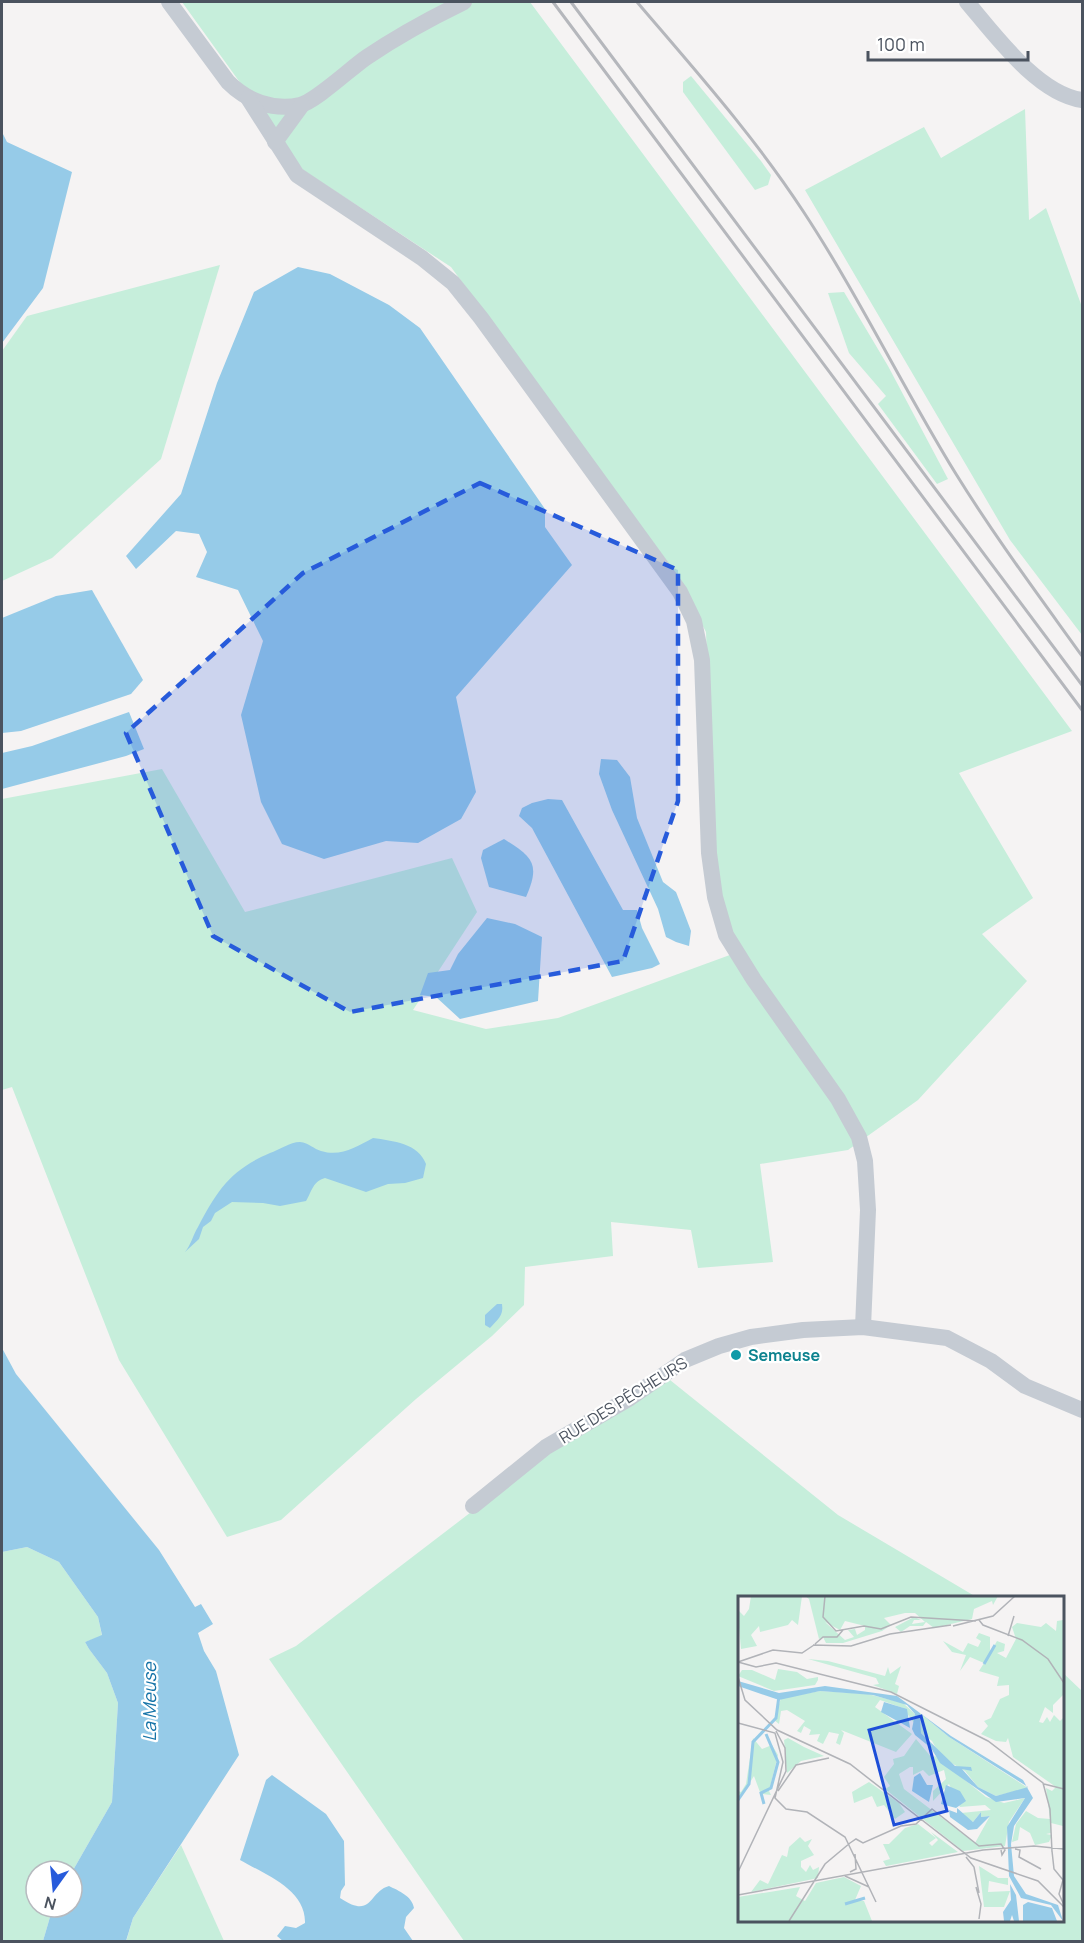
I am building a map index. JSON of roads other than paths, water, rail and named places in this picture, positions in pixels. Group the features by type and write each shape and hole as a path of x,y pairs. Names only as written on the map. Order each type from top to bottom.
{"street":[{"path":"169,2 228,82 238,92 265,105 281,107 302,105"},
{"path":"275,142 302,105 405,33 464,2"},
{"path":"967,2 1012,54 1053,91 1083,100"},
{"path":"248,98 297,175 422,258 453,283 481,318 680,592 694,621 702,660 709,852 715,897 726,935 754,980 838,1099 859,1137 865,1161 868,1210 863,1327"},
{"name":"RUE DES PÊCHEURS","path":"473,1506 546,1447 630,1398 685,1360 719,1346 752,1337 803,1330 863,1327 947,1338 991,1361"},
{"path":"991,1361 1083,1398"},
{"path":"991,1361 1026,1386 1083,1410"}],"water":[{"path":"2,132 7,142 72,172 43,288 2,343"},
{"path":"298,267 330,274 389,305 420,328 545,509 545,527 572,565 456,697 476,792 461,819 418,843 386,841 324,859 282,844 261,802 241,715 263,641 238,590 196,577 207,552 199,534 176,531 136,569 126,556 181,494 217,383 254,292"},
{"path":"92,590 143,680 131,694 21,731 2,733 2,618 56,596"},
{"path":"129,712 144,749 126,756 2,789 2,753 32,746"},
{"path":"601,759 617,760 630,777 637,818 663,882 676,892 691,931 689,946 666,937 658,909 612,810 599,774"},
{"path":"548,799 562,800 623,910 637,910 642,928 660,964 612,977 532,828 519,816 522,808"},
{"path":"504,839 527,856 531,862 533,876 526,897 489,887 481,858 483,850"},
{"path":"487,918 515,924 542,937 538,1001 460,1019 436,997 420,995 428,973 450,970 458,954"},
{"path":"373,1138 411,1147 426,1164 423,1178 405,1183 388,1184 366,1192 325,1178 315,1184 306,1201 280,1206 232,1202 215,1213 211,1221 203,1227 199,1239 185,1252 219,1192 235,1174 256,1160 296,1142 328,1153 335,1153 361,1145"},
{"path":"497,1304 502,1304 502,1312 490,1328 485,1325 485,1315"},
{"name":"La Meuse","path":"2,1348 16,1374 159,1550 195,1607 201,1604 213,1624 198,1633 204,1651 216,1671 239,1755 133,1918 126,1941 43,1941 49,1919 84,1919 84,1859 79,1859 112,1802 118,1703 107,1673 85,1642 102,1635 98,1617 59,1562 27,1547 2,1552"},
{"path":"272,1775 326,1814 344,1841 345,1885 340,1898 359,1906 369,1902 382,1889 389,1886 401,1892 411,1900 414,1908 406,1917 404,1928 413,1941 284,1942 277,1936 285,1926 296,1928 305,1923 299,1901 282,1884 240,1860 266,1780"}],"railway":[{"path":"553,2 1082,710"},
{"path":"571,2 1082,685"},
{"path":"637,2 723,104 784,183 843,276 956,474 1082,656"}],"place":[{"name":"Semeuse","path":"736,1355"}]}
